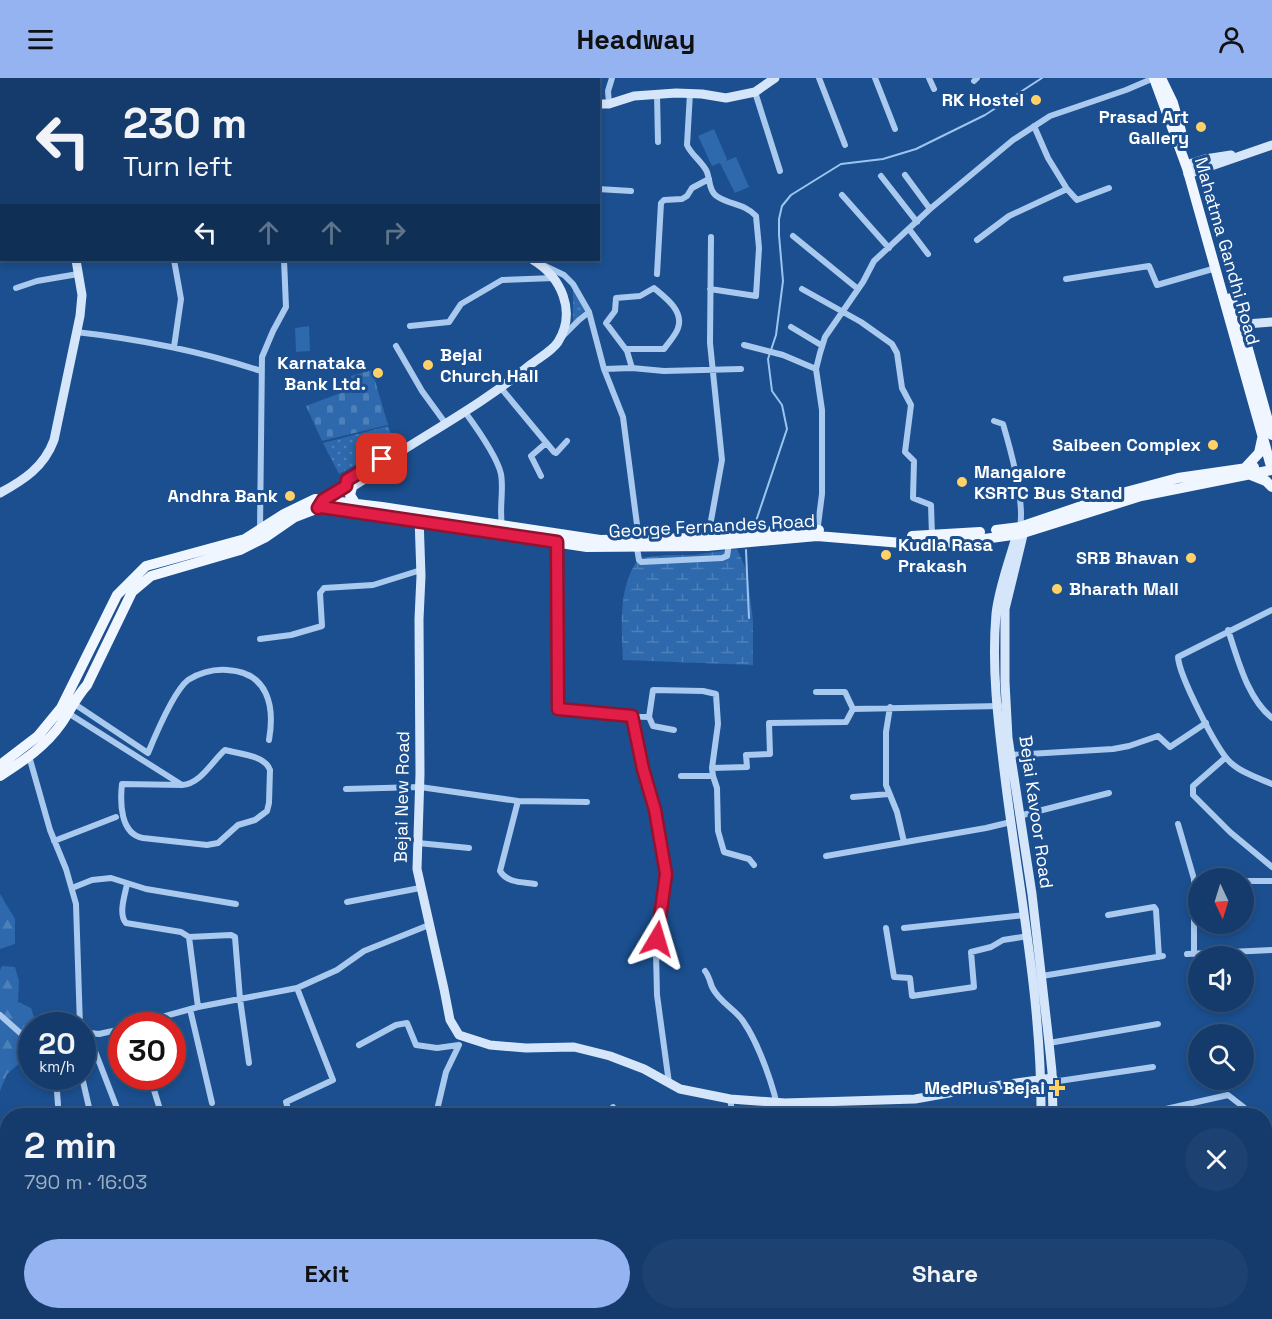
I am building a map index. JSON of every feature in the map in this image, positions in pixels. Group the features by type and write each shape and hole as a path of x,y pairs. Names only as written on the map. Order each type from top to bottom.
{"main road":[{"name":"Mahatma Gandhi Road","path":"1154,78 1190,168 1226,285 1267,435 1272,466"},
{"name":"Mahatma Gandhi Road","path":"1161,78 1173,104 1215,268 1236,325"},
{"path":"1267,435 1248,472 1266,481 1272,487"},
{"name":"George Fernandes Road","path":"0,765 38,736 61,708 117,595 146,566 245,539 284,514 315,499 321,507 502,526 638,544 729,544 817,533 902,543 945,543 1022,527 1141,496 1272,466"},
{"path":"349,486 350,495 356,503"},
{"name":"George Fernandes Road","path":"0,776 41,747 61,724 87,685 132,592 151,576 240,550 320,504 356,503 419,517 586,547 775,531 897,537 972,533 1022,527"},
{"path":"96,640 107,646"}],"street":[{"path":"609,104 608,91 612,78"},
{"path":"600,104 609,104 634,96 657,94 690,93 726,98 755,92 775,78"},
{"path":"819,78 845,145"},
{"path":"875,78 895,129"},
{"path":"929,78 934,89"},
{"path":"817,533 822,494 822,422 821,394 816,369 821,345 844,312 874,261 930,209 1034,126 1050,116 1154,78"},
{"path":"755,92 780,171"},
{"path":"690,93 687,145 689,150 700,160 714,194 745,207 756,216 759,248 756,296 710,289"},
{"path":"657,94 658,142"},
{"path":"1034,126 1048,158 1067,189 1077,200 1109,188"},
{"path":"1190,168 1272,145"},
{"path":"906,175 930,209"},
{"path":"881,176 917,222"},
{"path":"657,274 660,203 664,200 682,199 692,188 709,179"},
{"path":"600,189 632,190"},
{"path":"977,240 1009,216 1067,189"},
{"path":"842,195 890,248"},
{"path":"909,230 928,254"},
{"path":"793,236 858,289"},
{"path":"708,537 722,460 709,320 711,237"},
{"path":"0,493 34,471 51,449 82,295 76,261"},
{"path":"174,261 181,299 174,347"},
{"path":"260,529 262,357 286,307 284,261"},
{"path":"536,262 560,285 567,308 566,320 557,343"},
{"path":"536,262 564,274 590,312 604,369 623,417 638,544"},
{"path":"1066,279 1149,266 1157,285 1215,268"},
{"path":"16,288 37,281 78,274"},
{"path":"410,326 449,321 461,304 502,280 554,278"},
{"path":"626,349 664,349 678,328 678,313 672,304 654,288 640,296 616,298 615,311 606,323 626,349 632,368"},
{"path":"802,288 844,312 892,344 897,353 902,388 911,405 905,452 914,461 913,498 931,505 932,535"},
{"path":"320,504 386,466 388,459 501,388 557,343 590,312"},
{"path":"1236,325 1272,322"},
{"path":"790,327 821,345"},
{"path":"76,332 137,339 229,360 261,371"},
{"path":"744,345 777,353 816,369"},
{"path":"396,346 422,391 446,424"},
{"path":"604,369 632,368 664,371 741,369"},
{"path":"501,388 555,453 567,441"},
{"path":"465,412 481,434 499,468 502,526"},
{"path":"994,421 1003,424 1010,446 1022,527"},
{"path":"541,476 531,456 546,443"},
{"name":"Bejai New Road","path":"419,517 421,570 420,787 417,869 450,1020 459,1040"},
{"name":"Bejai Kavoor Road","path":"1022,527 1005,609 1001,706 1028,936 1041,1080 1041,1108"},
{"path":"557,542 558,709 649,717"},
{"path":"260,639 291,635 322,626 320,593 324,588 374,585 421,570"},
{"path":"1272,610 1178,657 1190,695 1225,758 1248,774 1272,784"},
{"path":"1228,630 1244,674 1256,698 1272,718"},
{"path":"70,708 148,753 170,707 187,681 211,669 242,671 258,682 271,706 272,722 269,740"},
{"path":"674,730 652,726 649,717 653,690 703,691 716,694 718,724 712,768 717,788 718,831 724,852 749,859 754,866"},
{"path":"816,692 846,692 853,709"},
{"path":"853,709 1001,706"},
{"name":"Bejai Kavoor Road","path":"1001,706 1011,755 1015,819 1042,976 1053,1108"},
{"path":"890,707 886,732 886,784 897,812 904,842"},
{"path":"70,708 182,785 192,783 217,761 225,750 263,760 270,770 267,811 255,820 238,825 218,843 207,845 142,838 136,837 128,830 124,822 122,784 182,785"},
{"path":"712,768 747,767 746,755 770,754 769,723 846,722 853,709"},
{"path":"632,716 643,769 655,810 666,874 656,952 657,995 669,1083"},
{"path":"1011,755 1113,749 1140,743 1158,735 1170,747 1206,723"},
{"path":"29,756 54,841 76,904 80,1012"},
{"path":"1225,758 1193,786 1193,795 1230,832 1272,867"},
{"path":"681,776 713,776"},
{"path":"346,789 420,787 518,801 587,802"},
{"path":"826,855 904,842 1015,819 1109,793"},
{"path":"853,796 890,794"},
{"path":"518,801 499,867 500,872 509,880 535,884"},
{"path":"54,841 116,817"},
{"path":"1178,824 1192,868"},
{"path":"418,843 469,848"},
{"path":"72,888 92,880 111,878 127,884 236,904"},
{"path":"1254,881 1272,881"},
{"path":"127,884 122,913 122,919 126,923 181,932 189,937 231,935 235,937 240,999 249,1063"},
{"path":"347,902 420,888"},
{"path":"1042,976 1161,956 1154,908 1108,915"},
{"path":"904,928 1025,915"},
{"path":"180,1012 297,988 338,970 364,951 429,925"},
{"path":"886,928 894,977 910,978 912,996 974,987 971,952 991,947 1003,940 1028,936"},
{"path":"189,937 194,1008 213,1103"},
{"path":"1254,951 1272,950"},
{"path":"705,971 712,987 723,1002 743,1020 755,1042 778,1108"},
{"path":"288,1108 286,1102 333,1080 297,988"},
{"path":"0,1015 18,1031"},
{"path":"359,1045 396,1025 407,1023 416,1045 437,1048 459,1040 526,1048 574,1047 610,1056 644,1069 680,1089 730,1099 777,1102 915,1100 971,1089 1153,1067"},
{"path":"1049,1043 1158,1024"},
{"path":"437,1108 446,1072 459,1040"},
{"path":"96,1059 117,1108"},
{"path":"57,1090 58,1105"},
{"path":"85,1090 89,1108"},
{"path":"154,1090 160,1108"},
{"path":"1170,1108 1228,1095 1245,1108"},
{"path":"730,1099 731,1108"}],"green space":[{"path":"714,129 726,161 736,157 749,187 735,193 720,163 712,166 698,136"},
{"path":"573,290 586,309 573,322"},
{"path":"309,326 310,351 296,352 295,328"},
{"path":"372,370 388,425 322,441 306,406 354,388 351,376"},
{"path":"388,426 395,443 339,474 323,443"},
{"path":"737,549 747,571 753,621 753,665 623,660 622,607 624,594 632,570 639,558 693,555"},
{"path":"0,894 15,919 15,944 0,949"},
{"path":"2,966 15,967 19,981 18,1002 31,1008 32,1012 18,1012 18,1065 7,1074 0,1091 0,970"}],"waterway":[{"path":"754,527 787,429 782,405 772,391 768,359 776,335 783,281 779,235 782,206 791,195 841,164 883,159 916,149 985,115 1042,78"},
{"path":"746,550 749,618"}],"place":[{"name":"RK Hostel","path":"1036,100"},
{"name":"Prasad Art Gallery","path":"1201,127"},
{"name":"Bejai Church Hall","path":"428,365"},
{"name":"Karnataka Bank Ltd.","path":"378,373"},
{"name":"Saibeen Complex","path":"1213,445"},
{"name":"Mangalore KSRTC Bus Stand","path":"962,482"},
{"name":"Andhra Bank","path":"290,496"},
{"name":"Kudla Rasa Prakash","path":"886,555"},
{"name":"SRB Bhavan","path":"1191,558"},
{"name":"Bharath Mall","path":"1057,589"},
{"name":"MedPlus Bejai","path":"1057,1088"}],"route":[{"path":"382,459 347,480 346,486 323,500 318,508 557,542 558,709 632,716 643,769 655,810 666,874 657,939"}]}
